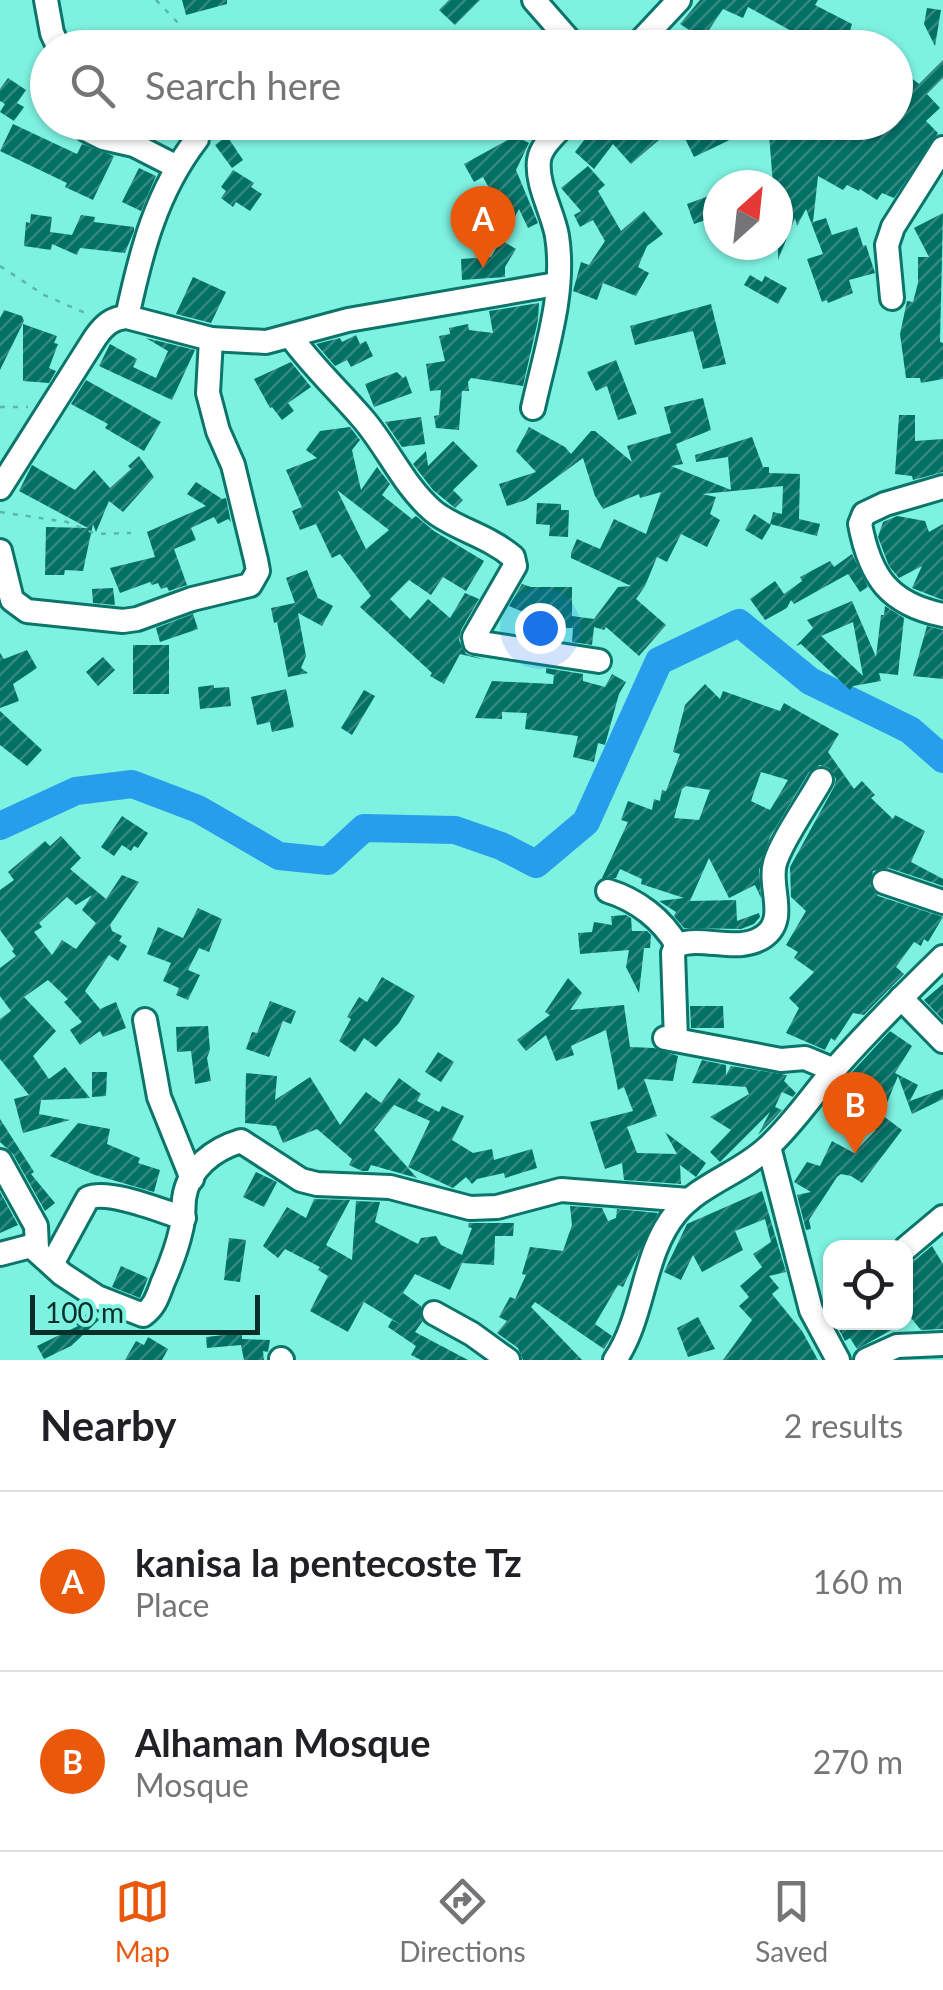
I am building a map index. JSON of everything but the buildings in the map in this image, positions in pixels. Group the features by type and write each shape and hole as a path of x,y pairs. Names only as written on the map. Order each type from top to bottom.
{"street":[{"path":"46,0 51,30"},
{"path":"534,0 560,30"},
{"path":"650,30 678,0"},
{"path":"113,140 134,145 177,167"},
{"path":"121,318 153,215 177,167 196,140"},
{"path":"533,408 550,335 556,284 557,236 539,162 551,140"},
{"path":"892,298 886,246 893,227 943,148"},
{"path":"0,488 102,327 121,318 248,343 291,337 348,320 556,284"},
{"path":"291,337 326,382 365,421 428,507 446,522 461,524 495,542 513,557 515,566 474,642 599,662"},
{"path":"0,551 12,600 28,611 123,621 250,586 258,571 256,560 233,465 218,431 208,393 211,338"},
{"path":"943,488 885,504 864,514 860,524 878,580 910,606 943,615"},
{"path":"821,780 774,864 777,912 772,928 762,938 736,945 677,945 673,954 670,1039 780,1060 805,1058 834,1070"},
{"path":"884,882 943,902"},
{"path":"608,892 627,897 651,914 668,928 677,945"},
{"path":"615,1360 632,1328 666,1227 688,1200 769,1147 834,1070 943,957"},
{"path":"901,998 943,1041"},
{"path":"146,1020 159,1097 192,1179"},
{"path":"0,1254 31,1246 97,1298 143,1315 154,1304 184,1218 184,1196 192,1179 203,1160 221,1147 241,1141 301,1180 390,1188 470,1208 498,1207 561,1190 688,1200"},
{"path":"769,1147 811,1310 837,1359"},
{"path":"0,1161 36,1226 45,1256"},
{"path":"45,1256 93,1196 108,1196 184,1218"},
{"path":"913,1242 943,1216"},
{"path":"811,1310 823,1293"},
{"path":"434,1313 508,1360"},
{"path":"866,1360 896,1346 943,1344"}],"path":[{"path":"156,0 180,25"},
{"path":"0,266 44,295 78,311 121,318"},
{"path":"0,407 48,409"},
{"path":"0,512 68,522 96,534 131,533"}],"waterway":[{"path":"0,826 76,791 132,784 198,809 279,856 328,861 364,828 455,830 501,846 536,864 586,822 659,661 739,623 810,681 910,730 943,759"}],"place":[{"name":"kanisa la pentecoste Tz","path":"483,268"},
{"name":"Alhaman Mosque","path":"855,1154"}]}
